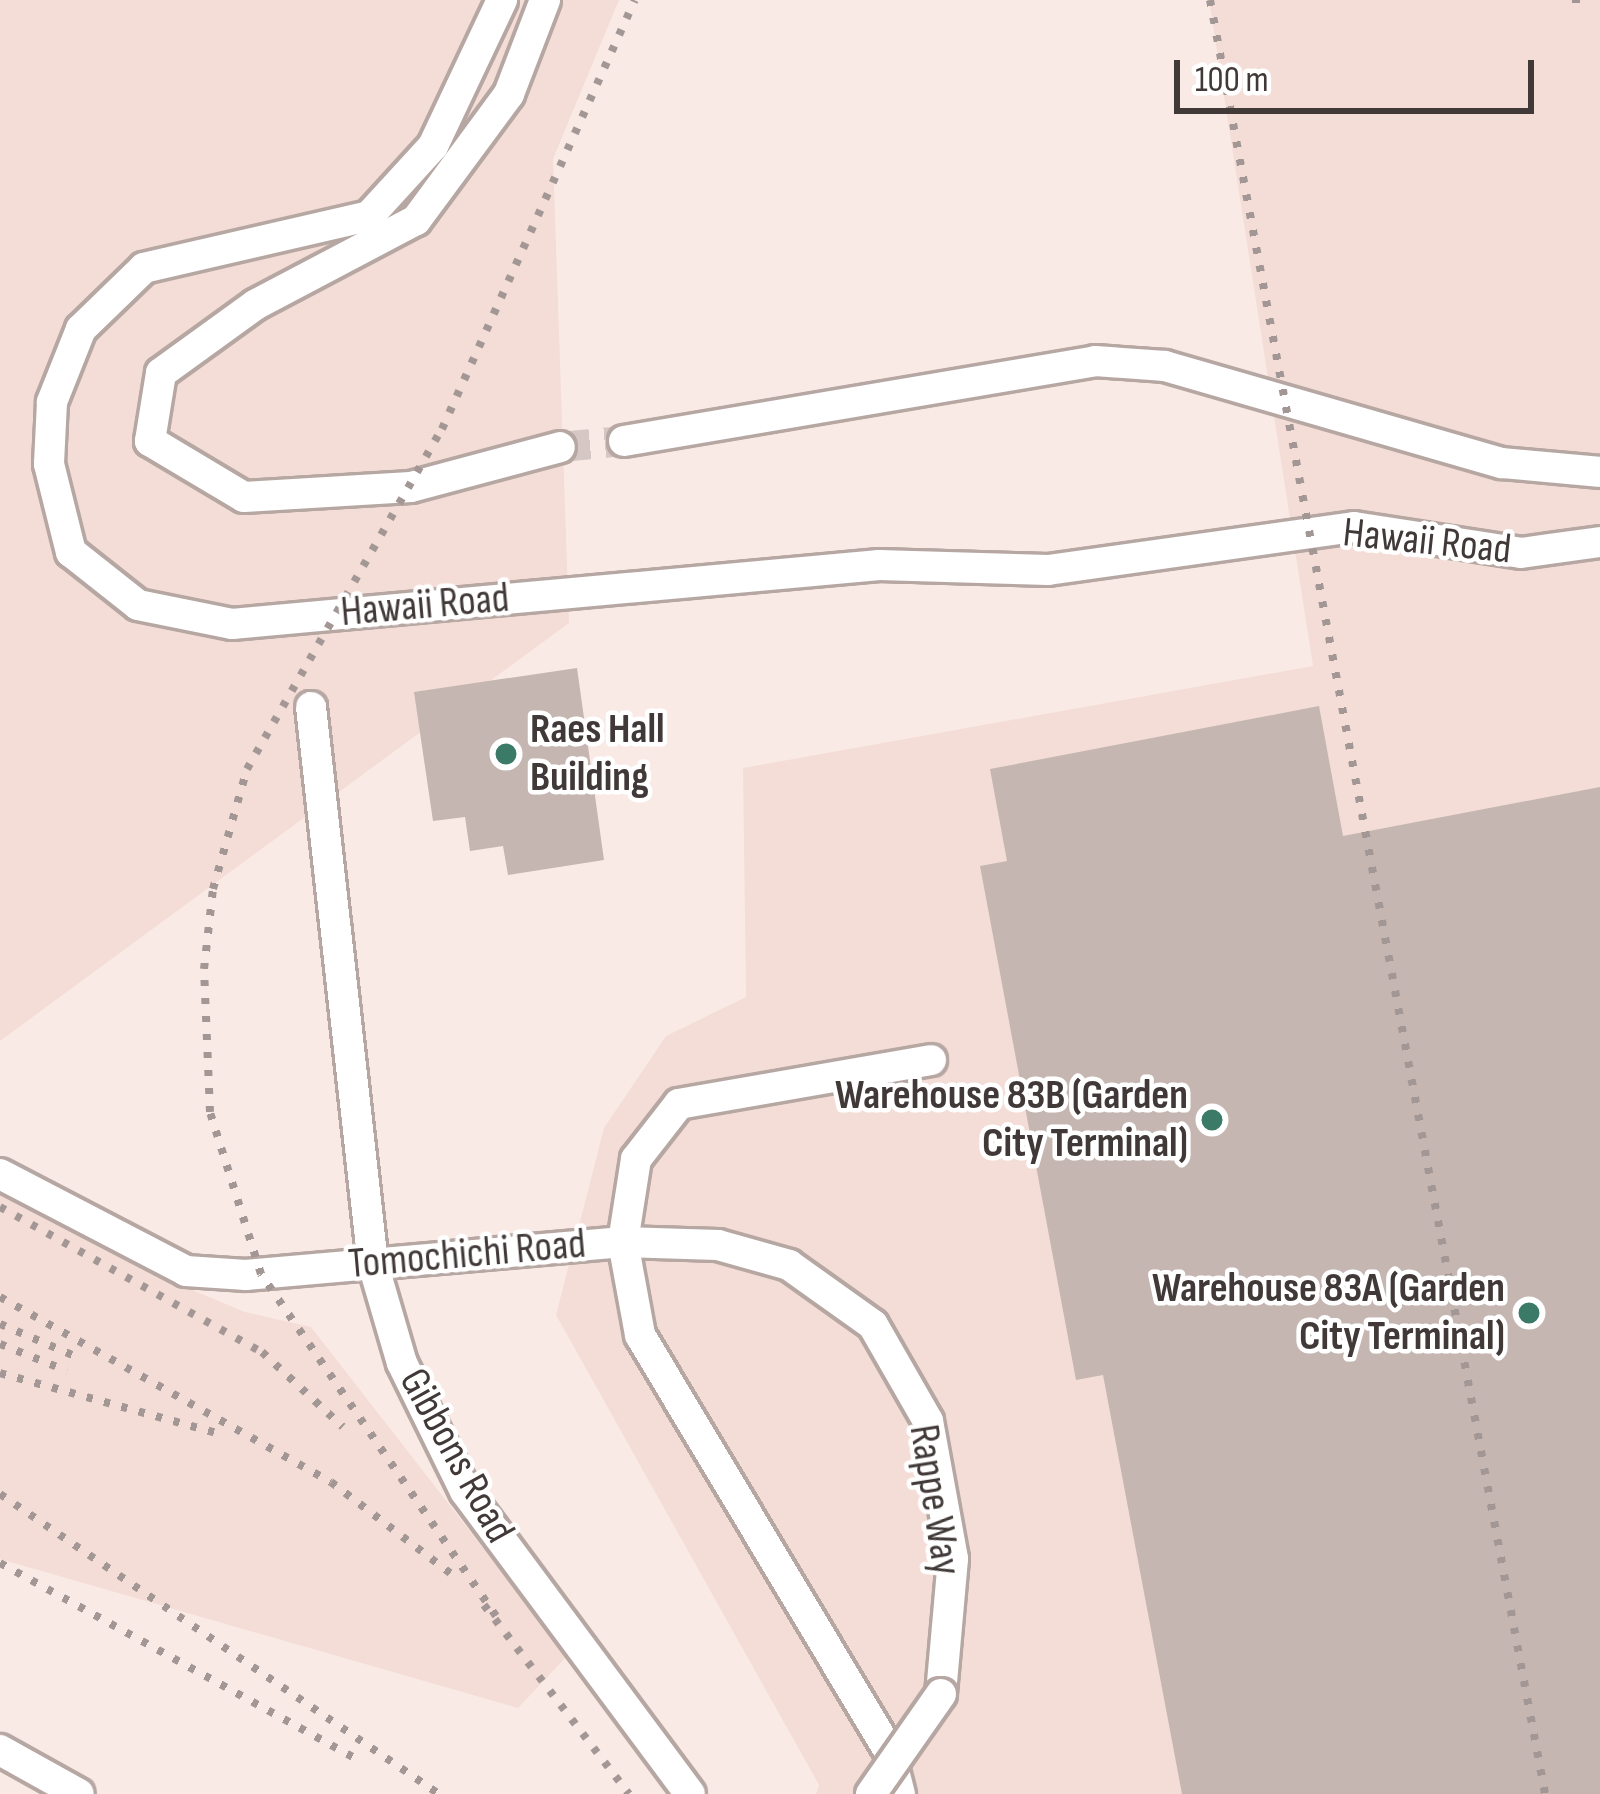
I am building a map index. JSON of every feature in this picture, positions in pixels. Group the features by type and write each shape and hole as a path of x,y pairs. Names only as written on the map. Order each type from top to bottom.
{"street":[{"name":"Hawaii Road","path":"502,0 433,146 369,215 144,268 81,329 52,402 50,444 70,552 138,605 232,624 879,565 1048,570 1354,527 1521,553 1600,542"},
{"path":"545,0 509,94 416,220 255,305 161,373 150,442 244,496 411,487 560,447"},
{"name":"Hawaii Road","path":"624,441 678,426 1095,361 1165,366 1502,463 1600,472"},
{"name":"Gibbons Road","path":"311,707 373,1264 402,1363 465,1491 690,1794"},
{"path":"622,1242 636,1159 679,1104 931,1060"},
{"name":"Tomochichi Road","path":"0,1174 187,1270 373,1264 622,1242 640,1335 889,1751 900,1794"},
{"name":"Rappe Way","path":"622,1242 718,1245 788,1264 873,1325 932,1444 953,1559 941,1694 872,1794"},
{"path":"0,1750 79,1794"}],"shaded area":[{"path":"0,0 619,0 553,159 569,623 0,1041"},
{"path":"1209,0 1600,0 1600,1794 816,1794 819,1785 556,1315 604,1128 666,1036 746,997 743,768 1313,666"},
{"path":"0,1194 142,1269 245,1312 311,1327 567,1656 518,1708 0,1559"}],"building":[{"name":"Raes Hall Building","path":"577,668 604,860 508,875 503,846 470,851 465,817 433,821 414,692"},
{"name":"Warehouse 83B (Garden City Terminal)","path":"1319,706 1343,836 1600,787 1600,1794 1182,1794 1103,1375 1076,1380 980,866 1007,861 990,769"}],"tunnel":[{"path":"560,447 624,441"}],"railway":[{"path":"496,1616 261,1274 210,1112 204,969 213,889 247,769 442,429 635,0"},
{"path":"1210,0 1545,1794"},
{"path":"0,1207 262,1352 343,1427"},
{"path":"0,1297 331,1482 454,1576"},
{"path":"0,1324 77,1357"},
{"path":"0,1344 67,1371"},
{"path":"0,1373 220,1434"},
{"path":"0,1494 439,1794"},
{"path":"0,1563 362,1762"},
{"path":"484,1605 629,1794"}],"place":[{"name":"Raes Hall Building","path":"506,754"},
{"name":"Warehouse 83B (Garden City Terminal)","path":"1212,1120"},
{"name":"Warehouse 83A (Garden City Terminal)","path":"1529,1313"}]}
